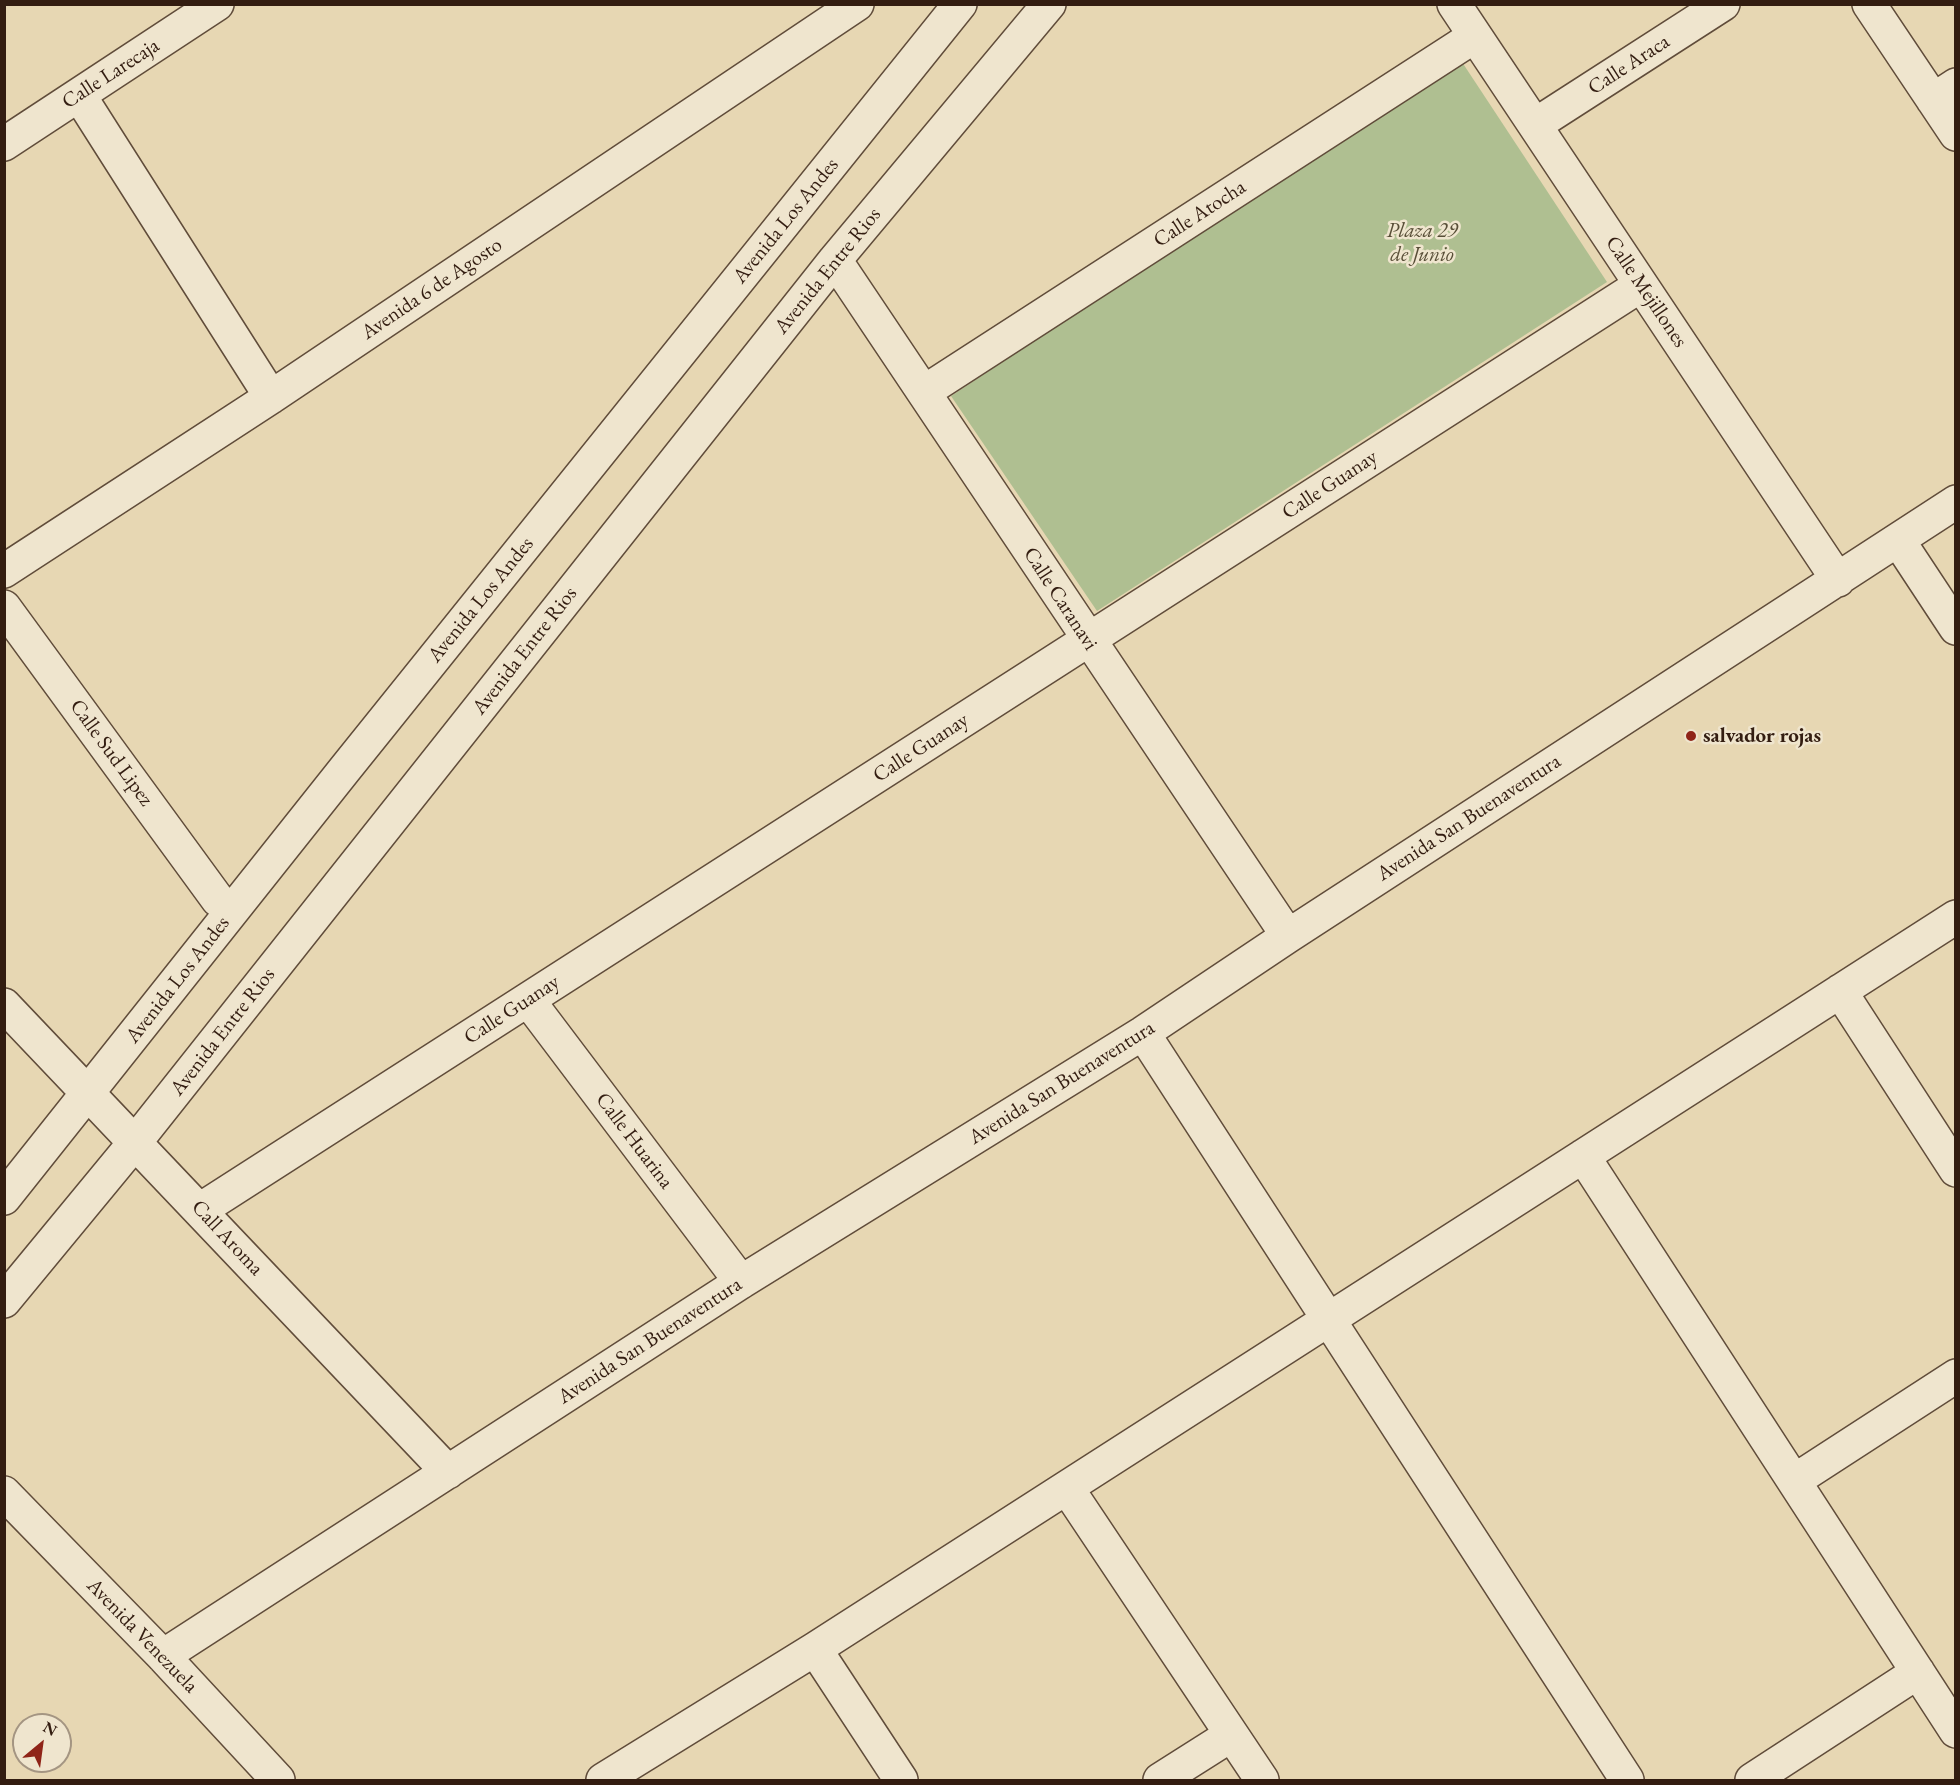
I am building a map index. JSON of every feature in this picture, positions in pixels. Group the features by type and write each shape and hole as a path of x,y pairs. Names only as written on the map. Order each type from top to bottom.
{"street":[{"name":"Calle Larecaja","path":"4,144 217,4"},
{"name":"Avenida 6 de Agosto","path":"4,571 271,397 857,4"},
{"name":"Avenida Los Andes","path":"4,1198 90,1093 345,769 960,4"},
{"name":"Avenida Entre Rios","path":"4,1301 136,1141 835,260 1049,4"},
{"name":"Calle Mejillones","path":"1454,4 1838,580"},
{"name":"Calle Araca","path":"1535,125 1723,4"},
{"path":"1869,4 1944,93 1956,134"},
{"name":"Calle Atocha","path":"924,392 1475,36"},
{"path":"79,95 271,397"},
{"name":"Calle Caranavi","path":"835,260 1288,936"},
{"name":"Calle Guanay","path":"200,1210 1641,285"},
{"name":"Avenida San Buenaventura","path":"163,1656 741,1282 1143,1033 1288,936 1956,502"},
{"path":"1898,540 1956,628"},
{"name":"Calle Sud Lipez","path":"4,607 218,900"},
{"path":"603,1780 815,1649 1956,916"},
{"path":"1840,992 1956,1170"},
{"name":"Calle Huarina","path":"528,1000 741,1282"},
{"name":"Call Aroma","path":"4,1005 136,1141 448,1472"},
{"path":"1143,1033 1627,1780"},
{"path":"1582,1156 1956,1731"},
{"path":"1794,1481 1956,1376"},
{"path":"1067,1488 1262,1780"},
{"name":"Avenida Venezuela","path":"4,1493 163,1656 278,1780"},
{"path":"815,1649 901,1780"},
{"path":"1752,1780 1918,1672"},
{"path":"1160,1780 1231,1735"}],"green space":[{"name":"Plaza 29 de Junio","path":"1460,59 1607,282 1097,611 951,396"}],"place":[{"name":"salvador rojas","path":"1691,736"}]}
